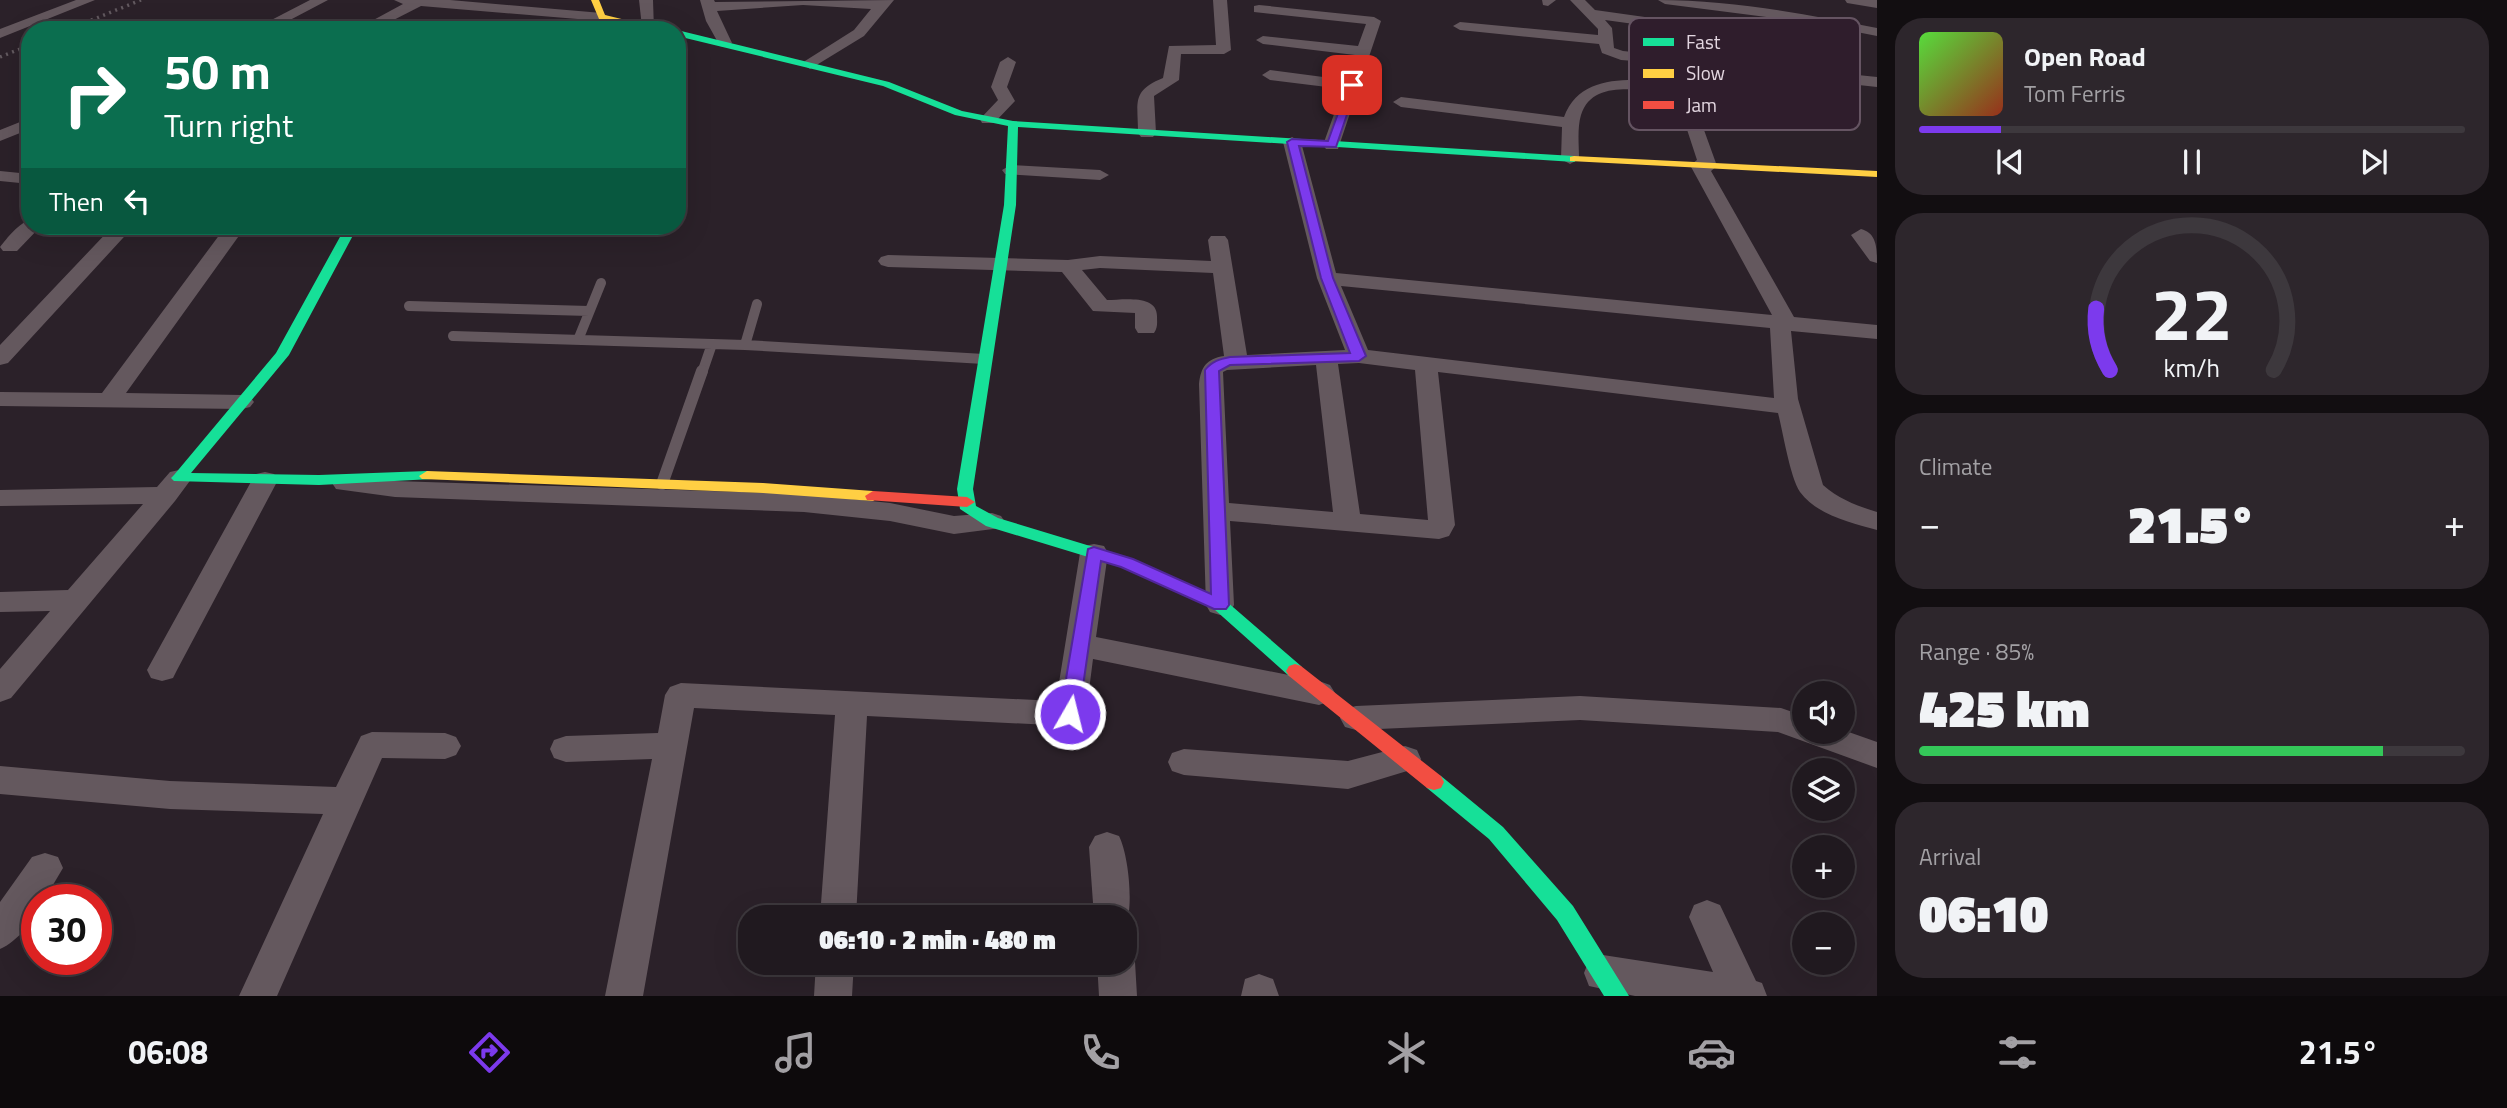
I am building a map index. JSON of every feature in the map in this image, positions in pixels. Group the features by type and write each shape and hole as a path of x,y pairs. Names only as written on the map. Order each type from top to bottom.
{"street":[{"path":"34,21 88,0"},
{"path":"278,21 321,0"},
{"path":"401,0 621,21"},
{"path":"595,0 606,18"},
{"path":"646,0 654,21"},
{"path":"725,43 708,4 803,0 884,3"},
{"path":"1147,133 1146,94 1152,88 1171,80 1174,49 1224,50 1220,0"},
{"path":"1577,0 1605,28 1604,40 1610,52 1629,55"},
{"path":"1665,0 1806,18"},
{"path":"1853,0 1877,4"},
{"path":"383,21 419,1"},
{"path":"810,64 859,33 884,3"},
{"path":"1259,9 1374,21 1332,145"},
{"path":"1526,14 1537,34"},
{"path":"1592,14 1629,19"},
{"path":"599,21 606,18"},
{"path":"0,34 21,26"},
{"path":"1460,26 1604,40"},
{"path":"686,35 886,84 959,113 1013,124 1570,159 1877,174"},
{"path":"1263,40 1364,51"},
{"path":"988,119 1007,101 999,88 1008,62"},
{"path":"1270,75 1352,85"},
{"path":"1570,159 1572,123 1585,94 1592,90 1629,86"},
{"path":"1401,102 1572,123"},
{"path":"1013,124 1010,205 965,489 968,509 992,522 1127,563 1220,605 1321,693 1356,718 1496,833 1565,913 1610,984 1748,996"},
{"path":"0,136 21,127"},
{"path":"1691,130 1704,165 1784,322"},
{"path":"1292,142 1327,278 1359,356"},
{"path":"1011,170 1100,174"},
{"path":"0,176 21,178"},
{"path":"1861,234 1877,257"},
{"path":"10,247 22,235"},
{"path":"0,358 116,235"},
{"path":"109,400 229,235"},
{"path":"0,690 282,355 347,235"},
{"path":"1218,240 1236,360"},
{"path":"888,261 1068,267 1100,262 1213,267"},
{"path":"1068,267 1101,306 1142,307 1146,310 1146,328"},
{"path":"1327,278 1877,332"},
{"path":"1784,322 1780,331 1788,407 1811,488 1823,499 1849,513 1877,521"},
{"path":"1220,605 1212,370 1221,363 1236,360 1359,356 1788,407"},
{"path":"1325,357 1348,523"},
{"path":"1216,511 1439,530 1442,525 1426,364"},
{"path":"0,399 242,402"},
{"path":"0,498 265,480 399,475 662,484 967,502"},
{"path":"162,670 265,480"},
{"path":"319,480 395,489 803,503 890,512 954,525 992,522"},
{"path":"624,996 681,695 1070,714 1094,553"},
{"path":"0,602 77,600"},
{"path":"1080,645 1321,693"},
{"path":"839,905 852,703"},
{"path":"1356,718 1580,708 1781,720 1792,724"},
{"path":"1846,744 1877,755"},
{"path":"258,996 372,745 445,746"},
{"path":"566,749 671,746"},
{"path":"1184,762 1348,775 1405,759"},
{"path":"0,780 170,795 348,801"},
{"path":"1107,847 1111,905"},
{"path":"0,932 45,868"},
{"path":"1707,917 1743,995"},
{"path":"833,996 834,975"},
{"path":"1117,975 1118,996"}],"lane":[{"path":"578,340 601,283"},
{"path":"745,345 757,303"},
{"path":"409,306 589,311"},
{"path":"453,336 745,345 984,359"},
{"path":"662,484 712,344"}],"railway":[{"path":"89,21 141,0"},
{"path":"0,57 21,49"}],"traffic: fast":[{"path":"686,35 886,84 959,113 1013,124 1574,159"},
{"path":"1013,124 1010,205 965,489 968,509 992,522 1127,563 1220,605 1295,671"},
{"path":"347,235 282,355 179,478 319,480 427,476"},
{"path":"1434,782 1496,833 1565,913 1617,996"}],"traffic: slow":[{"path":"595,0 602,17 621,21"},
{"path":"1574,159 1877,174"},
{"path":"427,476 763,488 873,496"}],"traffic: jam":[{"path":"873,496 967,502"},
{"path":"1295,671 1434,782"}],"route":[{"path":"1070,714 1094,553 1127,563 1220,605 1212,370 1221,363 1230,361 1359,356 1327,278 1304,180 1292,142 1332,145 1352,85"}]}
